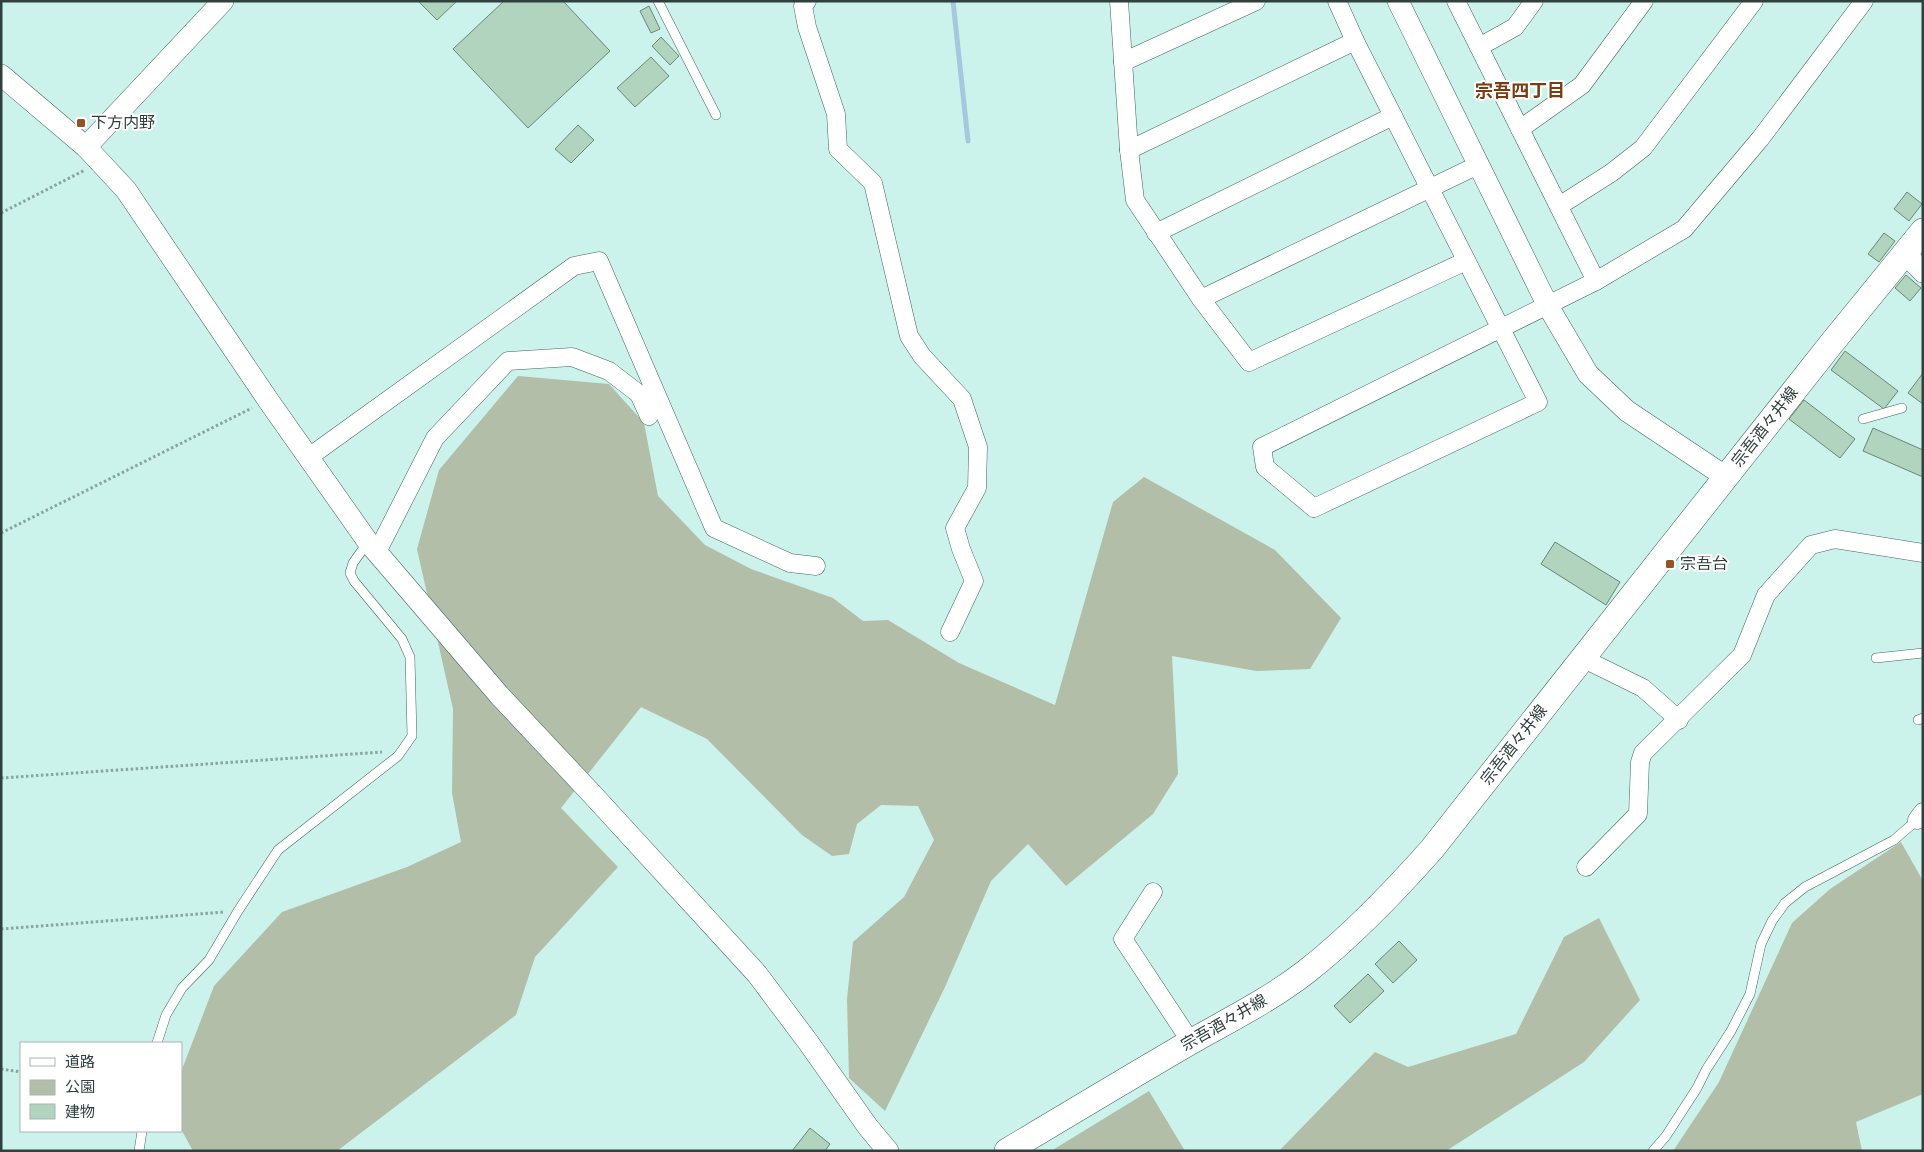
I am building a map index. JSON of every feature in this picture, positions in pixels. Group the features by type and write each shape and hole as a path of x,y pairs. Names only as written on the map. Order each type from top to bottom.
{"main road":[{"name":"宗吾酒々井線","path":"1007,1151 1256,1005 1306,972 1348,936 1392,893 1432,849 1923,231"}],"street":[{"path":"86,147 223,1"},
{"path":"807,1 803,6 807,27 836,114 838,148 873,183 909,336 922,356 962,400 978,447 976,488 955,528 974,581 950,632"},
{"path":"1119,1 1134,200 1200,299 1249,362 1466,261"},
{"path":"1123,62 1256,1"},
{"path":"1337,1 1354,41 1393,116 1501,328 1538,402 1314,508 1265,467 1262,447 1501,328 1596,282 1684,229 1760,139 1864,1"},
{"path":"1398,1 1548,306 1588,374 1628,411 1726,477"},
{"path":"1456,1 1596,282"},
{"path":"1479,47 1515,27 1534,1"},
{"path":"1520,129 1582,85 1644,1"},
{"path":"1559,206 1611,173 1643,148 1754,1"},
{"path":"1129,150 1354,41"},
{"path":"1,75 86,147 126,190 268,400 373,547 499,695 591,792 757,974 868,1127 888,1151"},
{"path":"1156,233 1393,116"},
{"path":"1200,299 1478,165"},
{"path":"1906,253 1923,272"},
{"path":"309,457 574,266 599,261 714,528 790,563 816,566"},
{"path":"373,547 435,438 508,361 572,357 608,371 639,394 649,416"},
{"path":"1586,867 1638,814 1640,762 1643,753 1679,720 1742,655 1766,595 1811,545 1835,539 1923,554"},
{"path":"1582,658 1643,688 1679,720"},
{"path":"1153,892 1123,939 1191,1042"}],"lane":[{"path":"658,1 716,115"},
{"path":"1863,419 1902,408"},
{"path":"157,1042 166,1015 182,988 209,960 278,850 398,756 412,736 410,658 402,639 354,581 350,573 354,563 373,547"},
{"path":"1876,658 1923,654"},
{"path":"1653,1151 1666,1136 1697,1088 1739,1016 1750,994 1761,944 1772,921 1785,903 1805,887 1894,840 1920,816"},
{"path":"139,1151 142,1132"}],"path":[{"path":"1,213 100,163"},
{"path":"1,532 268,400"},
{"path":"1,778 402,751"},
{"path":"1,929 238,911"},
{"path":"1,1069 20,1072"}],"green space":[{"path":"518,376 609,384 644,423 658,496 705,545 751,569 833,598 863,621 888,620 959,663 1055,705 1113,502 1144,477 1275,550 1341,618 1310,669 1256,671 1172,656 1178,774 1153,814 1066,886 1028,844 991,881 945,987 885,1111 849,1078 847,999 853,942 904,897 934,840 918,806 881,805 857,824 849,854 832,856 802,835 707,739 641,707 561,808 618,867 535,957 516,1015 337,1151 193,1151 182,1131 182,1069 214,986 282,912 407,867 461,842 452,793 453,709 417,549 439,470"},
{"path":"1901,842 1923,881 1923,1094 1856,1122 1862,1151 1673,1151 1719,1082 1792,923 1830,889"},
{"path":"1599,918 1640,1000 1584,1062 1446,1151 1279,1151 1375,1052 1408,1067 1516,1034 1564,937"},
{"path":"1149,1091 1185,1151 1051,1151"}],"building":[{"path":"418,1 457,1 437,20"},
{"path":"504,1 563,1 610,51 528,128 453,49"},
{"path":"649,6 660,29 651,33 640,11"},
{"path":"661,37 679,56 670,65 652,46"},
{"path":"651,57 669,76 635,107 617,88"},
{"path":"578,125 594,140 571,163 555,149"},
{"path":"1907,192 1922,204 1909,221 1894,209"},
{"path":"1884,233 1895,241 1879,262 1868,254"},
{"path":"1906,275 1921,288 1910,301 1895,288"},
{"path":"1845,351 1898,391 1884,409 1831,370"},
{"path":"1923,373 1923,404 1908,393"},
{"path":"1804,400 1855,439 1840,458 1789,419"},
{"path":"1873,428 1923,450 1923,477 1863,451"},
{"path":"1555,542 1620,582 1606,605 1541,564"},
{"path":"1399,941 1417,960 1393,983 1375,964"},
{"path":"1368,974 1384,991 1350,1023 1334,1006"},
{"path":"810,1128 830,1144 825,1151 792,1151"}],"waterway":[{"path":"953,1 968,141"}],"place":[{"name":"下方内野","path":"81,123"},
{"name":"宗吾台","path":"1670,564"}],"district":[{"name":"宗吾四丁目","path":"1520,91"}]}
